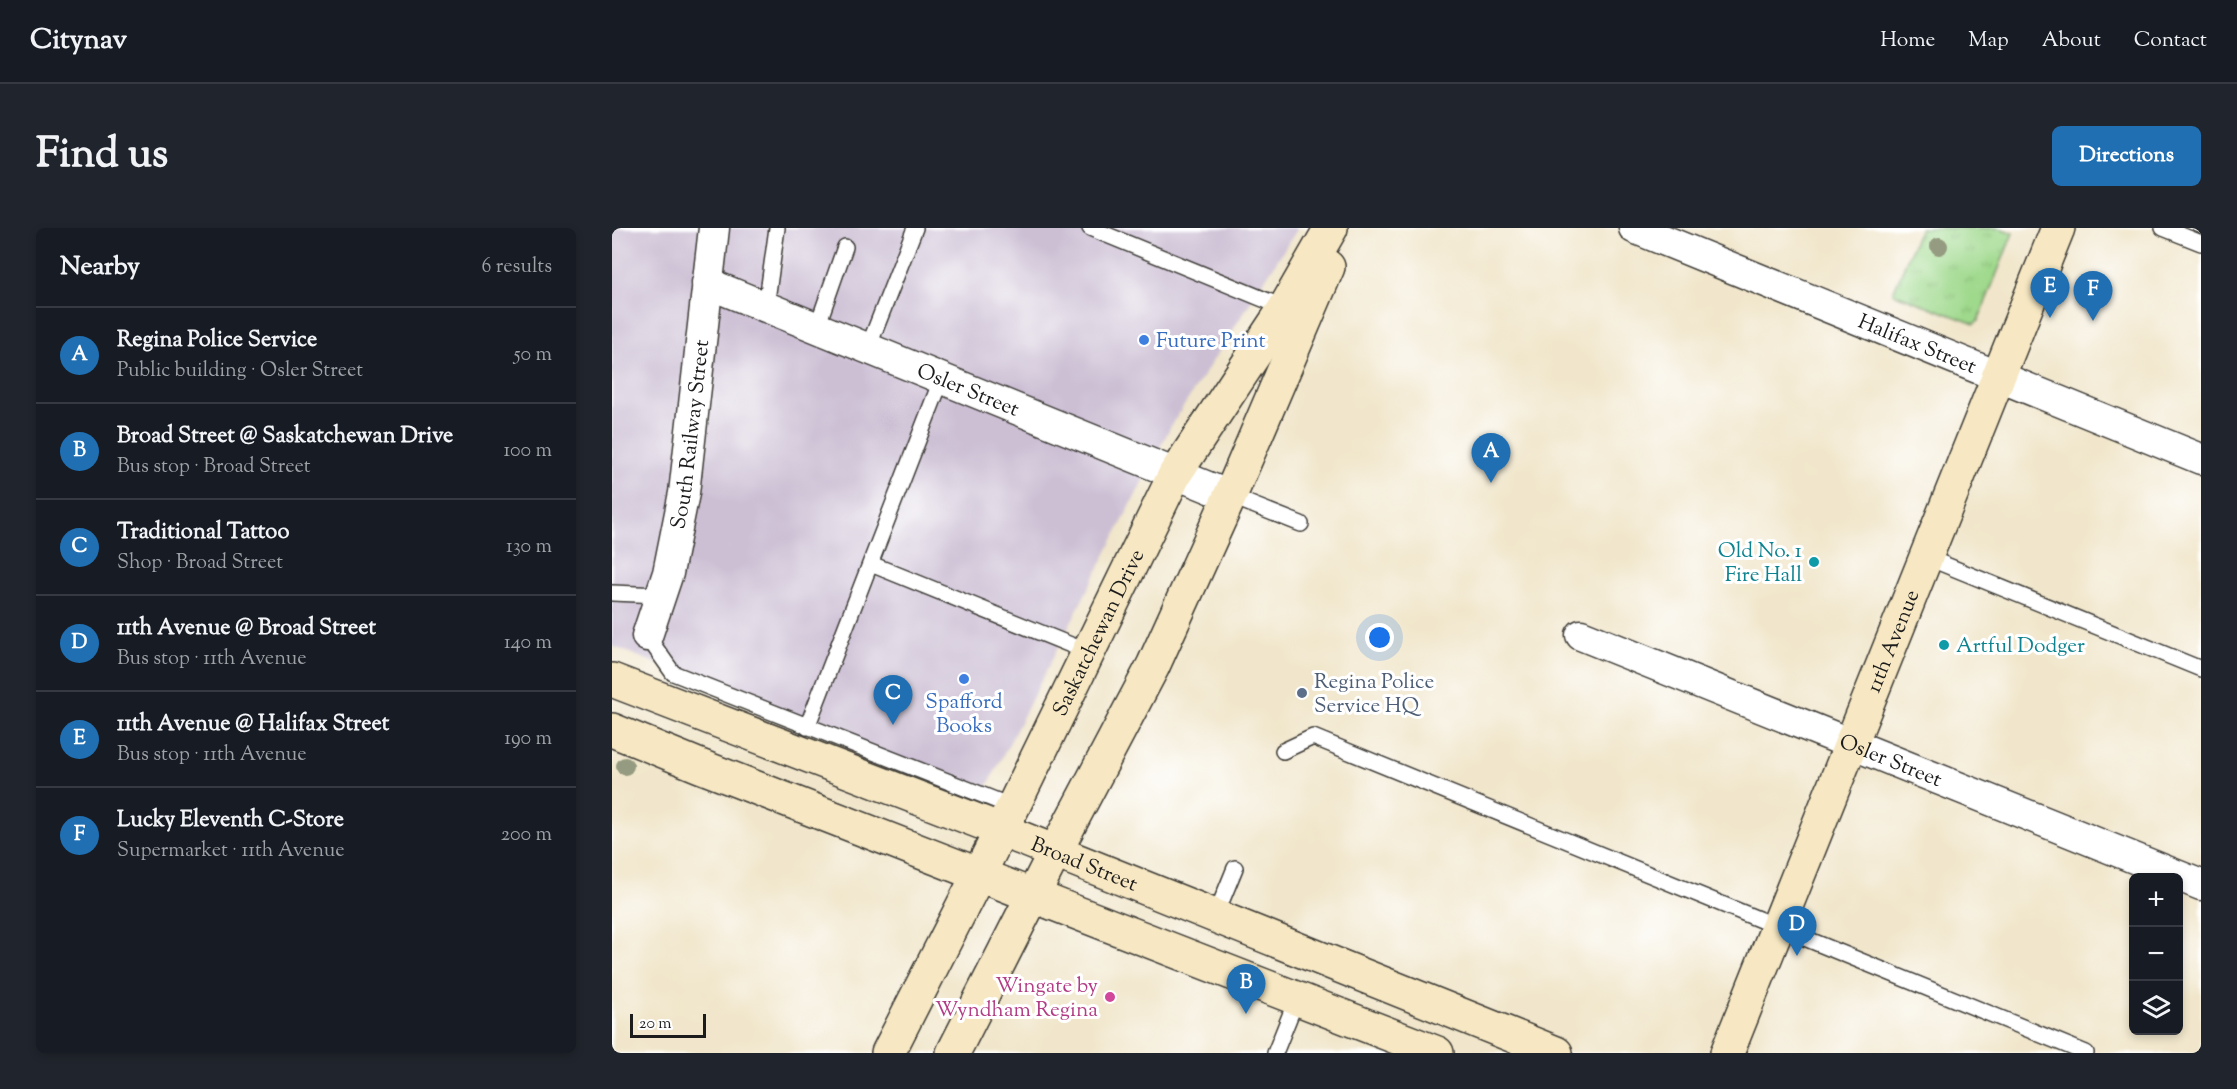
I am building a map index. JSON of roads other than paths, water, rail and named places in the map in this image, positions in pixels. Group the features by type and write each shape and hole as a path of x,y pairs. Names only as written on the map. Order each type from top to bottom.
{"main road":[{"name":"Saskatchewan Drive","path":"888,1053 1007,819 1175,474 1285,308 1331,228"},
{"path":"953,1053 1054,852 1153,666 1230,496 1345,228"},
{"name":"11th Avenue","path":"1727,1053 2058,228"},
{"name":"Broad Street","path":"612,680 1007,819 1054,852 1556,1053"},
{"path":"612,730 1437,1053"}],"street":[{"name":"South Railway Street","path":"647,636 668,573 684,493 714,228"},
{"name":"Halifax Street","path":"1634,228 2201,459"},
{"name":"Osler Street","path":"707,283 1230,496"},
{"name":"Osler Street","path":"1581,635 2201,885"}],"lane":[{"path":"766,307 777,228"},
{"path":"868,348 915,228"},
{"path":"1090,228 1285,308"},
{"path":"2163,228 2201,243"},
{"path":"817,327 844,247"},
{"path":"807,727 942,378"},
{"path":"1230,496 1301,524"},
{"path":"1926,557 2201,669"},
{"path":"870,564 1088,652"},
{"path":"612,593 661,595"},
{"path":"647,636 673,673 807,727 1007,819"},
{"path":"1283,751 1313,737 2086,1053"},
{"path":"1215,917 1235,868"},
{"path":"1275,1053 1297,998"}],"place":[{"name":"11th Avenue @ Halifax Street","path":"2050,318"},
{"name":"Lucky Eleventh C-Store","path":"2093,321"},
{"name":"Future Print","path":"1144,340"},
{"name":"Regina Police Service","path":"1491,483"},
{"name":"Old No. 1 Fire Hall","path":"1814,562"},
{"name":"Artful Dodger","path":"1944,645"},
{"name":"Spafford Books","path":"964,679"},
{"name":"Regina Police Service HQ","path":"1302,693"},
{"name":"Traditional Tattoo","path":"893,725"},
{"name":"11th Avenue @ Broad Street","path":"1797,956"},
{"name":"Wingate by Wyndham Regina","path":"1110,997"},
{"name":"Broad Street @ Saskatchewan Drive","path":"1246,1014"}]}
